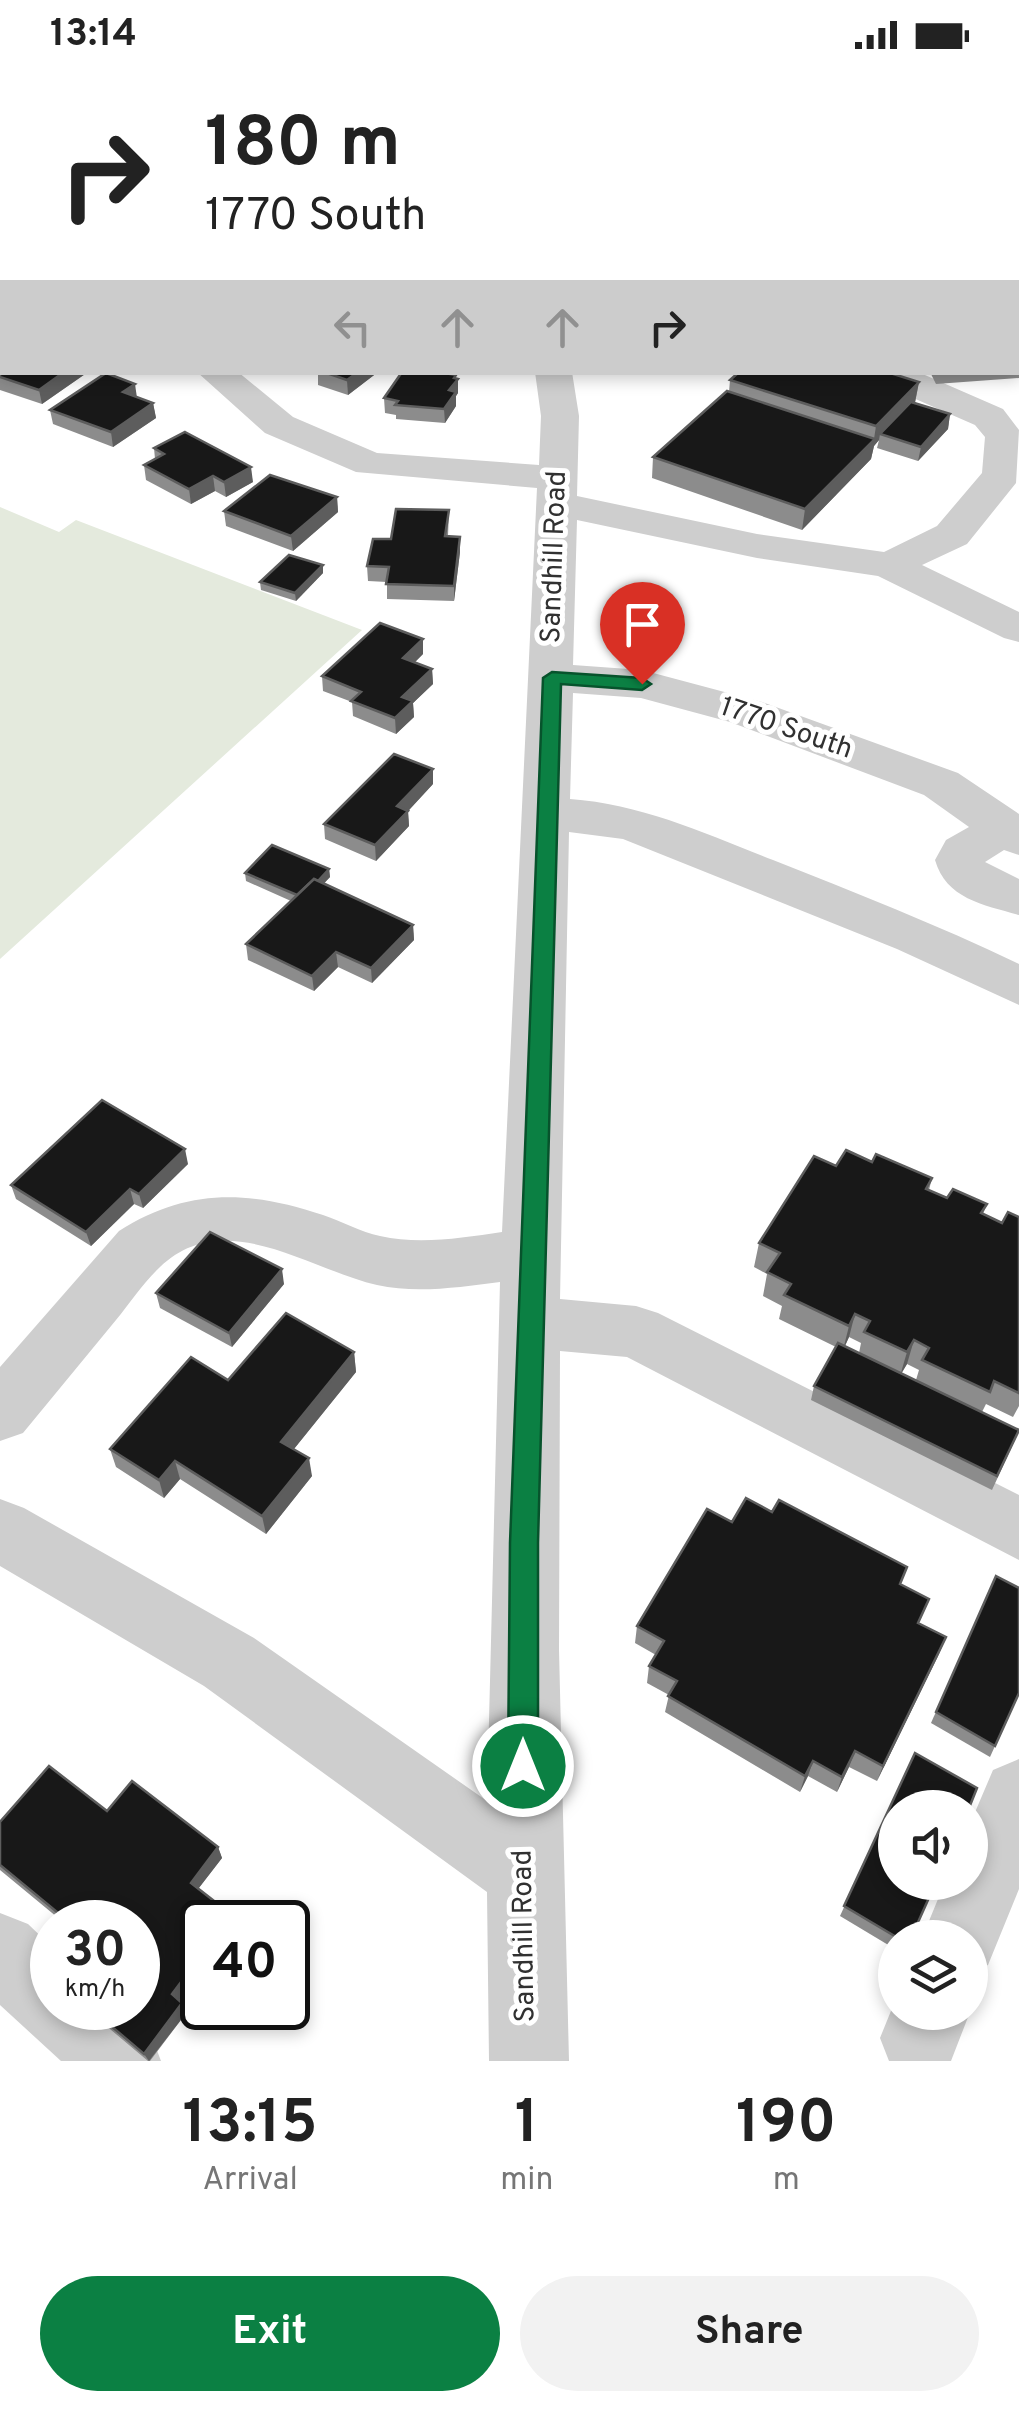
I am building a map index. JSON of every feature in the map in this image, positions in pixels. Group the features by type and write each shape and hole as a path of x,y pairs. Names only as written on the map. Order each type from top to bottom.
{"street":[{"path":"219,375 279,425 370,464 558,491 757,546 889,565 1019,629"},
{"name":"Sandhill Road","path":"528,2061 522,1871 524,1543 560,416 553,375"},
{"path":"889,565 952,535 1002,476 1004,436 989,417 891,375"},
{"path":"960,403 1019,394"},
{"name":"1770 South","path":"552,678 642,684 746,712 940,784 1012,833"},
{"path":"547,814 606,818 638,826 915,936 1019,986"},
{"name":"1770 South","path":"1012,833 964,852 960,860 964,874 990,889 1019,897"},
{"path":"0,1414 140,1248 164,1229 186,1222 247,1218 375,1260 428,1267 533,1253"},
{"path":"531,1322 636,1332 1019,1529"},
{"path":"0,1530 228,1662 522,1871"},
{"path":"968,1920 1019,1796"},
{"path":"0,1952 30,1980"},
{"path":"86,2030 121,2061"}],"shaded area":[{"path":"0,507 59,532 76,520 362,630 0,959"}],"building":[{"path":"0,375 60,375 39,390"},
{"path":"103,375 135,384 123,392 153,403 111,432 50,410"},
{"path":"400,375 456,375 454,378 458,379 449,390 456,392 444,409 395,405 398,401 384,398"},
{"path":"736,375 897,375 919,382 876,426 730,380"},
{"path":"727,391 875,439 805,509 653,457"},
{"path":"911,402 950,414 921,447 880,434"},
{"path":"185,432 251,467 224,482 213,476 189,489 144,465 164,454 154,448"},
{"path":"270,475 337,497 291,536 224,511"},
{"path":"396,509 449,510 445,536 460,537 454,586 386,584 389,567 367,566 373,539 391,539"},
{"path":"289,555 323,565 295,593 260,582"},
{"path":"380,623 423,639 403,658 432,669 402,697 413,701 395,718 351,701 361,692 322,676"},
{"path":"394,754 433,769 397,806 408,811 375,845 324,824"},
{"path":"272,845 329,869 297,895 245,873"},
{"path":"314,879 413,925 371,968 336,952 312,976 246,944"},
{"path":"102,1100 185,1149 139,1194 130,1189 86,1232 11,1185"},
{"path":"846,1150 872,1162 876,1154 932,1178 926,1189 947,1198 953,1189 987,1204 981,1213 1002,1223 1008,1212 1019,1217 1019,1393 994,1381 990,1392 922,1360 929,1348 914,1340 907,1352 864,1332 870,1321 855,1314 849,1326 784,1295 791,1284 767,1272 780,1253 759,1243 814,1156 836,1166"},
{"path":"210,1232 282,1269 229,1333 156,1293"},
{"path":"286,1313 354,1352 281,1442 309,1458 262,1516 175,1461 159,1480 110,1449 191,1357 228,1380"},
{"path":"838,1343 1019,1430 997,1476 814,1386"},
{"path":"746,1498 772,1512 779,1500 907,1567 900,1584 929,1599 918,1623 946,1637 883,1766 855,1751 842,1777 813,1761 805,1776 668,1696 677,1681 649,1666 664,1641 637,1626 707,1509 732,1522"},
{"path":"996,1576 1019,1588 1019,1693 995,1746 936,1712"},
{"path":"915,1753 977,1788 976,1790 898,1790"},
{"path":"49,1766 107,1811 132,1781 218,1847 191,1883 213,1900 180,1900 180,1983 172,1994 180,2006 144,2054 116,2030 160,2030 160,1900 42,1900 0,1865 0,1822"},
{"path":"878,1833 878,1900 928,1900 919,1920 878,1920 878,1926 844,1906"}],"route":[{"path":"523,1766 524,1543 552,678 642,684"}]}
